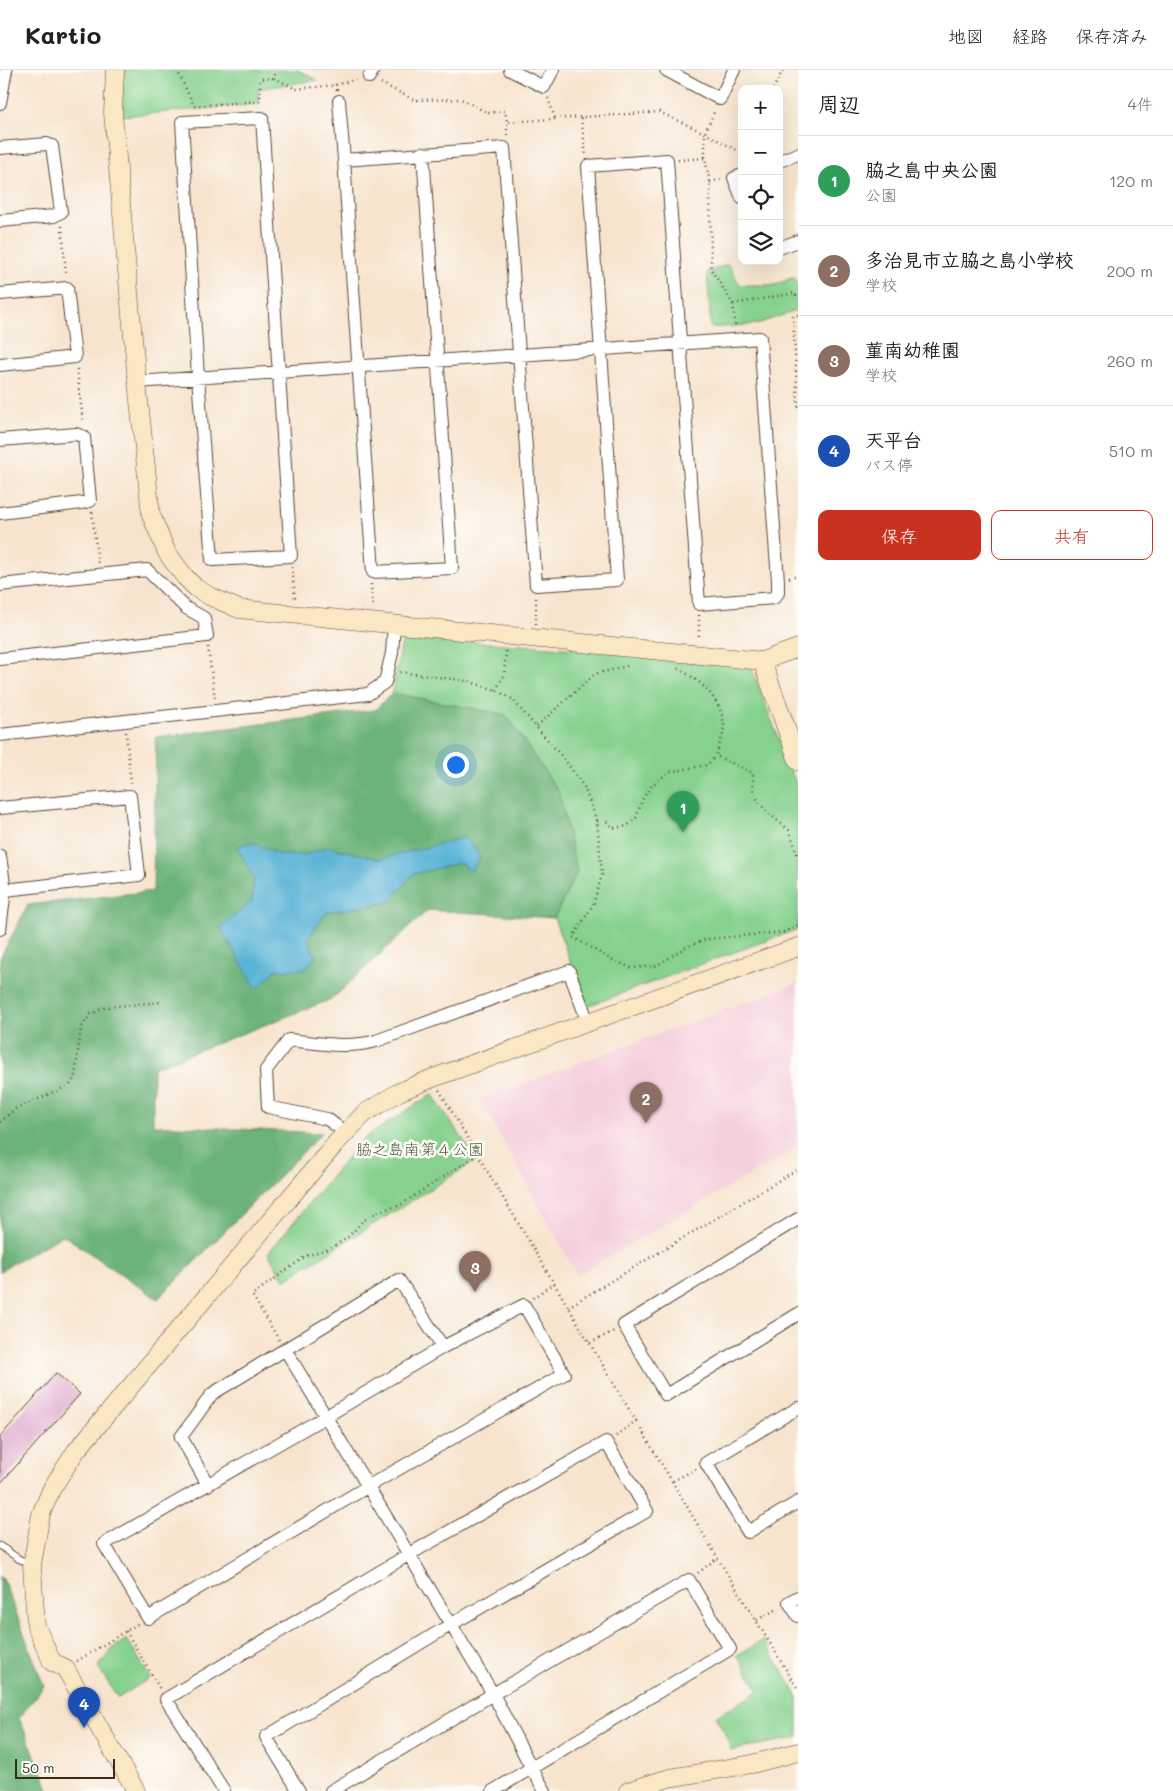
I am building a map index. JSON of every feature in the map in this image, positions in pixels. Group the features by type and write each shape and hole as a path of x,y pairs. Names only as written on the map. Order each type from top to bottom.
{"street":[{"path":"0,103 6,70"},
{"path":"115,70 113,113 151,515 167,553 196,588 209,596 240,609 394,625 762,661 798,648"},
{"path":"510,70 544,87 552,70"},
{"path":"666,70 720,99 734,70"},
{"path":"339,101 374,572 452,568 439,360 423,153"},
{"path":"262,118 280,372 291,556 212,560 182,122 262,118"},
{"path":"0,148 46,144 52,146 61,212 54,216 0,222"},
{"path":"137,382 520,354 601,349 681,345 760,338 778,593 774,598 699,604 681,345 667,160 588,166 601,349 617,580 536,585 520,354 504,148 344,160"},
{"path":"783,160 798,154"},
{"path":"738,176 734,178 738,188"},
{"path":"783,247 798,241"},
{"path":"0,294 67,288 75,357 0,365"},
{"path":"0,440 76,434 84,437 90,500 82,503 0,513"},
{"path":"0,585 147,570 186,608 204,618 207,636 0,659"},
{"path":"0,735 368,694 385,682 392,654 394,625"},
{"path":"762,661 798,761"},
{"path":"0,808 130,796 139,876 5,890"},
{"path":"0,856 5,890 0,929"},
{"path":"136,1791 65,1668 52,1662 36,1626 32,1565 41,1514 52,1488 76,1451 365,1113 399,1092 432,1078 798,947"},
{"path":"346,1133 328,1119 268,1107 266,1070 289,1040 345,1046 369,1043 568,971 588,1022"},
{"path":"798,1219 624,1325 666,1395 798,1314"},
{"path":"208,1485 181,1437 212,1394 399,1280 443,1347"},
{"path":"524,1305 564,1374 367,1487 148,1618 104,1544 443,1347 524,1305"},
{"path":"285,1350 492,1694 545,1791"},
{"path":"798,1408 706,1463 748,1532 798,1502"},
{"path":"224,1791 166,1698 408,1555 606,1442 648,1511 450,1625 266,1737 299,1791"},
{"path":"331,1791 492,1694 689,1580 730,1649 493,1791"},
{"path":"794,1599 798,1616"},
{"path":"628,1791 669,1778 752,1764 798,1752"}],"lane":[{"path":"0,1546 18,1559 32,1565"}],"path":[{"path":"177,70 194,106 260,101 260,79 274,78 296,89 336,84 371,73 414,100 461,98 488,113 505,111 507,122 658,112 738,150"},
{"path":"274,78 276,70"},
{"path":"775,85 783,70"},
{"path":"336,84 339,101"},
{"path":"544,87 555,118"},
{"path":"720,99 705,133 705,158 710,182 711,269 733,304 738,339"},
{"path":"581,118 588,166"},
{"path":"667,160 705,158"},
{"path":"61,212 67,288"},
{"path":"733,304 795,293 798,300"},
{"path":"798,315 793,316 798,407"},
{"path":"75,357 84,437"},
{"path":"90,500 99,574"},
{"path":"291,556 296,614"},
{"path":"374,572 371,583 374,622"},
{"path":"536,585 536,638"},
{"path":"699,604 699,654"},
{"path":"207,636 216,712"},
{"path":"496,690 504,675 507,636"},
{"path":"536,726 595,674 630,664 640,664"},
{"path":"597,820 606,821 613,828 627,826 636,818 643,798 652,785 669,772 707,765 716,756 724,727 719,708 705,688 690,674 675,668"},
{"path":"389,671 467,681 496,690 512,699 564,759 584,787 597,820 602,875 593,904 573,937 610,959 632,968 656,966 686,947 707,939 784,932 798,925"},
{"path":"125,720 132,792 130,796"},
{"path":"716,756 752,773 753,794 765,810 790,831 798,858"},
{"path":"0,1122 15,1109 70,1085 75,1077 81,1028 91,1014 106,1007 162,1002"},
{"path":"432,1078 717,1558 798,1689"},
{"path":"285,1350 252,1295 306,1256 331,1248 347,1238 362,1221 377,1212 400,1205 477,1155"},
{"path":"568,1307 798,1169"},
{"path":"524,1305 554,1283"},
{"path":"590,1343 624,1325"},
{"path":"606,1442 636,1420"},
{"path":"673,1481 706,1463"},
{"path":"689,1580 717,1558"},
{"path":"757,1620 794,1599"},
{"path":"65,1668 148,1618"},
{"path":"126,1631 166,1698"}],"shaded area":[{"path":"798,983 798,1147 577,1275 480,1099"}],"green space":[{"path":"119,70 298,70 317,80 258,89 259,104 121,116"},
{"path":"728,264 740,285 775,285 794,277 798,286 798,310 757,324 711,328 707,272"},
{"path":"403,637 741,660 751,667 798,789 798,929 587,1006 554,918 577,872 506,715 392,693"},
{"path":"392,693 506,715 559,792 577,872 554,918 428,910 332,999 153,1068 153,1125 322,1133 158,1299 63,1235 0,1272 0,958 28,905 153,891 156,737 375,710"},
{"name":"脇之島南第４公園","path":"432,1094 477,1160 284,1280 268,1253 362,1140"},
{"path":"0,1576 3,1579 44,1686 19,1718 50,1791 0,1791"},
{"path":"127,1639 150,1678 118,1698 98,1667 113,1648"},
{"path":"764,1640 798,1697 798,1737 730,1751 728,1738 715,1717 759,1691 737,1655"}],"water":[{"path":"466,837 480,857 471,871 460,863 413,874 390,902 327,912 308,937 315,958 305,969 276,970 257,989 220,928 252,901 254,878 237,847 251,842 281,855 305,855 328,847 380,859"}],"building":[{"path":"56,1373 80,1394 0,1484 0,1437"}],"place":[{"name":"脇之島中央公園","path":"683,832"},
{"name":"多治見市立脇之島小学校","path":"646,1123"},
{"name":"菫南幼稚園","path":"475,1292"},
{"name":"天平台","path":"84,1728"}]}
